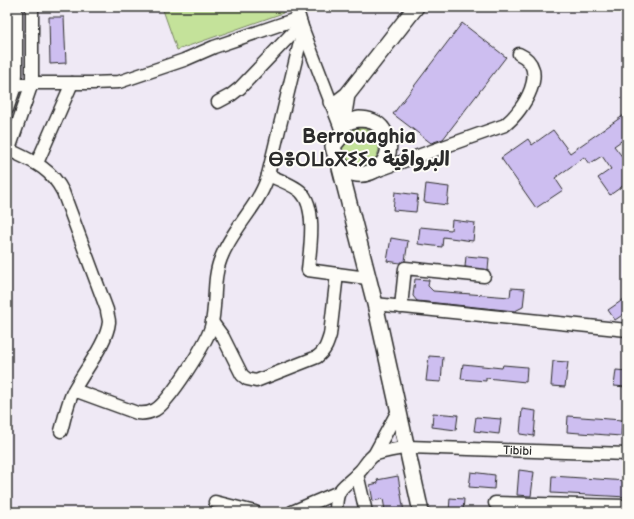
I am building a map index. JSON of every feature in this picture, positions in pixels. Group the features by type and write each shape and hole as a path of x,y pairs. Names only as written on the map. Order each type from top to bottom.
{"street":[{"path":"32,7 32,83 8,152 37,163 54,177 63,192 107,310 109,321 107,332 69,401 61,431"},
{"path":"331,102 334,105 347,95 416,7"},
{"path":"7,109 11,87 16,74 18,8"},
{"path":"11,87 32,83 119,82 184,60 214,47 300,20"},
{"path":"300,20 342,130"},
{"path":"218,102 240,88 300,20"},
{"path":"74,390 137,413 145,414 154,410 164,402 202,348 207,339 212,322 217,271 220,259 226,247 263,190 268,175 300,20"},
{"path":"339,164 347,171 352,173 368,174 505,125 513,119 531,90 534,80 530,62 525,57 518,54"},
{"path":"37,163 72,83"},
{"path":"342,130 347,95"},
{"path":"368,174 377,170 384,163 388,154 389,145 387,136 381,127 374,122 364,119 350,121 342,130 333,146 375,304 422,512"},
{"path":"268,175 300,191 308,204 311,225 308,270 367,278"},
{"path":"401,307 405,268 484,276"},
{"path":"212,322 222,337 242,375 247,379 256,381 317,357 323,352 330,335 337,274"},
{"path":"375,304 627,330"},
{"path":"336,512 339,492 344,484 357,474 374,455 399,409"},
{"name":"Tibibi","path":"374,455 408,447 627,454"},
{"path":"357,474 366,512"},
{"path":"292,512 339,492"},
{"path":"215,502 255,512"},
{"path":"495,503 532,508 627,506"}],"green space":[{"path":"162,7 281,7 283,13 177,50"},
{"path":"356,128 364,128 374,133 378,140 378,154 374,161 364,166 356,166 346,161 344,158 341,151 341,143 346,133 349,131"}],"building":[{"path":"49,17 64,17 66,63 50,64"},
{"path":"462,23 506,57 443,139 431,143 393,114"},
{"path":"627,113 627,137 614,146 624,159 627,157 627,183 610,195 598,178 611,169 602,156 589,164 584,157 555,178 563,190 536,208 501,158 528,139 532,145 553,130 570,153"},
{"path":"426,184 449,187 447,205 424,202"},
{"path":"395,192 418,195 416,212 393,210"},
{"path":"452,220 475,223 473,241 443,237 442,247 418,244 420,227 451,230"},
{"path":"391,238 408,241 405,261 400,263 387,261"},
{"path":"466,256 489,258 488,270 465,267"},
{"path":"415,279 429,280 428,286 433,291 510,297 511,288 525,289 523,307 515,311 417,301 413,296"},
{"path":"627,297 627,312 615,320 608,310"},
{"path":"429,356 443,357 441,382 426,381"},
{"path":"553,361 568,362 565,387 551,386"},
{"path":"463,364 502,368 503,365 527,367 526,382 486,378 486,381 461,379"},
{"path":"616,370 627,371 627,387 614,386"},
{"path":"522,409 536,411 534,436 520,434"},
{"path":"433,413 458,415 456,430 432,427"},
{"path":"568,416 622,420 621,436 567,432"},
{"path":"476,417 501,419 499,434 474,431"},
{"path":"519,470 534,472 531,496 517,495"},
{"path":"471,472 495,475 494,489 469,487"},
{"path":"398,476 404,512 389,512 388,509 385,510 383,499 373,501 370,485 378,483 377,480"},
{"path":"552,476 627,481 627,497 551,493"},
{"path":"450,498 464,499 463,512 449,512"}],"district":[{"name":"Berrouaghia ⴱⴻⵔⵡⴰⴳⵉⵢⴰ البرواقية","path":"359,148"}]}
